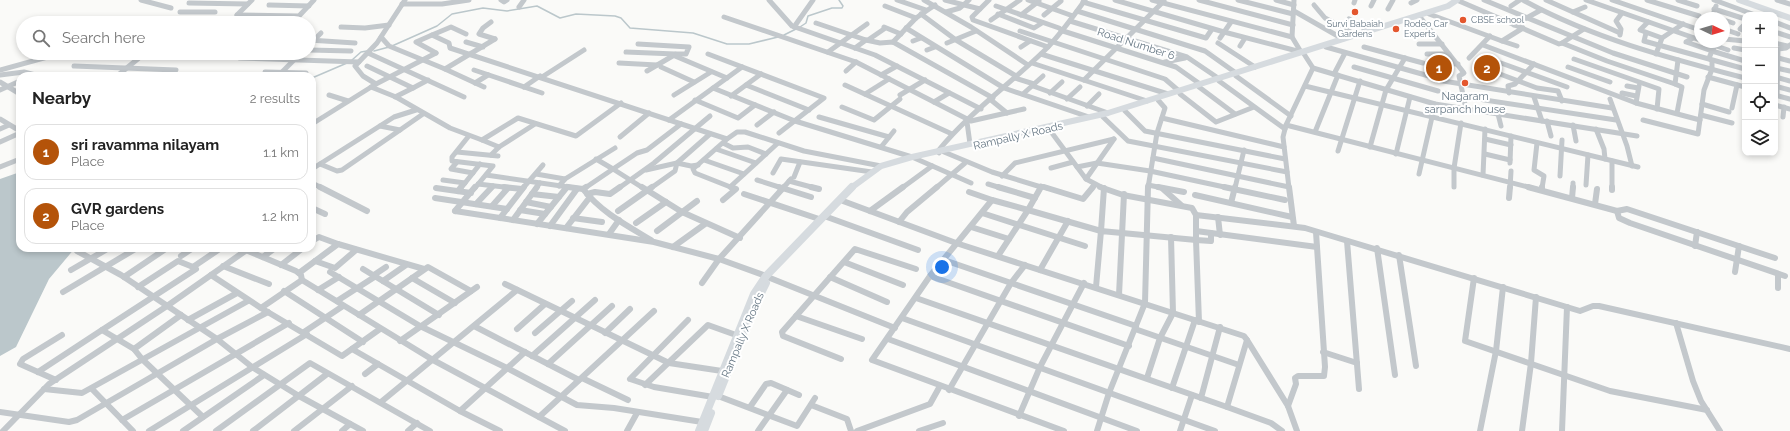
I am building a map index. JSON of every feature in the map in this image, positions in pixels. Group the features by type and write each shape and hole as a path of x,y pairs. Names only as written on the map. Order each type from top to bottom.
{"main road":[{"path":"1236,74 1429,14 1454,5 1456,0"},
{"path":"699,431 715,397 722,371 754,294 819,219 855,185 881,166 1089,117 1106,115 1448,6 1456,0"},
{"path":"1740,0 1780,13"},
{"path":"1746,0 1790,17"},
{"name":"Rampally X Roads","path":"940,152 1050,129 1125,111 1180,92"},
{"name":"Rampally X Roads","path":"704,431 715,397 768,277 843,200 874,174 914,158"}],"street":[{"path":"141,0 150,1 171,8"},
{"path":"252,0 237,15 299,16 314,0"},
{"path":"469,0 442,4 403,2 381,37 355,66 373,85 423,114 468,137 482,140 499,147"},
{"path":"501,0 504,2 507,0"},
{"path":"519,7 524,0"},
{"path":"769,0 788,23 794,27 875,55 981,109"},
{"path":"794,27 813,0"},
{"path":"897,0 926,10"},
{"path":"924,0 935,3 946,12 1030,64 1146,101"},
{"path":"946,0 980,9"},
{"path":"946,12 960,8 969,0"},
{"path":"989,0 972,17 973,20 1048,47"},
{"path":"991,20 1020,0"},
{"path":"1028,0 1039,2 1052,8 1177,41 1205,51 1291,116"},
{"path":"1115,0 1187,22 1302,53"},
{"path":"1152,0 1164,1 1202,14 1292,37"},
{"path":"1203,0 1293,25"},
{"path":"1238,0 1293,13 1343,39"},
{"path":"1276,0 1294,2 1292,37 1313,68 1435,104 1637,136"},
{"path":"1371,6 1374,0"},
{"path":"1388,9 1393,0"},
{"path":"1411,3 1417,0"},
{"path":"1456,0 1559,44 1584,29"},
{"path":"1484,0 1598,47 1687,77"},
{"path":"1511,6 1520,0"},
{"path":"1523,0 1541,10 1617,42 1742,77"},
{"path":"1546,0 1554,1 1573,12 1620,32"},
{"path":"1586,0 1693,38"},
{"path":"1598,4 1605,0"},
{"path":"1612,0 1694,28"},
{"path":"1647,0 1694,14"},
{"path":"1678,0 1697,6"},
{"path":"1742,16 1718,0 1714,9 1742,17"},
{"path":"1777,0 1790,4"},
{"path":"187,1 248,4"},
{"path":"1094,185 1083,198 1002,176 965,163 940,152 952,134 1048,47 1063,31 1084,1 1206,38 1212,29"},
{"path":"1084,80 1137,30 1164,1"},
{"path":"1237,10 1244,1"},
{"path":"203,12 214,2"},
{"path":"1020,15 1039,2"},
{"path":"1044,16 1061,2"},
{"path":"893,42 916,18 935,3"},
{"path":"1202,14 1211,3"},
{"path":"269,5 309,6"},
{"path":"1314,5 1318,12 1323,16 1356,35"},
{"path":"885,6 916,18"},
{"name":"Road Number 6","path":"996,6 1059,28 1063,31 1176,67 1235,114"},
{"path":"1573,12 1585,7"},
{"path":"1752,12 1758,7"},
{"path":"1514,25 1541,10"},
{"path":"180,12 216,12"},
{"path":"1187,22 1196,12"},
{"path":"1617,42 1621,29 1616,21 1622,13"},
{"path":"1656,54 1662,38 1682,24 1691,13"},
{"path":"921,14 956,40 1016,77 1050,93 1087,106 1106,115 1119,133 1128,141 1155,145 1287,172"},
{"path":"998,14 1034,28 1042,23"},
{"path":"1429,14 1517,46"},
{"path":"724,17 856,62 968,121 975,121 1024,109"},
{"path":"1420,17 1464,73 1459,76 1466,109"},
{"path":"1348,19 1369,30"},
{"path":"1070,21 1187,58 1254,107 1286,127 1343,139 1396,154 1542,190 1617,211 1627,209 1775,258"},
{"path":"445,69 484,47 495,39 479,34 482,28 491,22"},
{"path":"1231,22 1219,40 1255,67"},
{"path":"1648,22 1640,30 1662,38"},
{"path":"816,23 867,40 880,43 893,42 992,99 1007,113"},
{"path":"1778,23 1790,28"},
{"path":"828,52 867,24"},
{"path":"341,27 365,28 389,25"},
{"path":"316,121 373,85 436,53 416,42 451,27 466,34"},
{"path":"855,48 884,28 901,34"},
{"path":"906,28 1004,88 1089,117"},
{"path":"1502,41 1523,28"},
{"path":"1020,30 1165,79 1216,122 1254,107"},
{"path":"947,43 976,31"},
{"path":"1730,31 1738,34"},
{"path":"1177,41 1184,32"},
{"path":"316,36 321,33"},
{"path":"1646,33 1643,40 1742,68"},
{"path":"1778,33 1790,38"},
{"path":"1414,34 1434,34"},
{"path":"432,35 449,43 450,48 621,103 696,129 725,141 733,148 748,147 766,154"},
{"path":"1469,58 1490,36"},
{"path":"381,37 391,47 484,87"},
{"path":"913,41 921,38"},
{"path":"1240,46 1245,38"},
{"path":"1681,50 1686,42 1693,38"},
{"path":"1160,49 1169,39"},
{"path":"1598,47 1609,39"},
{"path":"316,40 354,43"},
{"path":"1730,40 1742,41"},
{"path":"1021,47 1030,41"},
{"path":"466,42 484,47"},
{"path":"1562,42 1607,61 1682,87 1677,114"},
{"path":"1686,42 1742,60"},
{"path":"626,52 675,55 686,54 688,46 638,44"},
{"path":"1264,49 1268,44"},
{"path":"1419,44 1442,44"},
{"path":"1483,45 1636,103 1677,114 1732,123"},
{"path":"1778,46 1789,46"},
{"path":"927,50 935,47"},
{"path":"1326,47 1429,76"},
{"path":"1364,47 1423,63"},
{"path":"1643,120 1698,134 1702,104 1708,77 1712,69 1711,60 1709,58 1714,48"},
{"path":"1722,48 1728,50"},
{"path":"1734,48 1742,49"},
{"path":"316,50 351,51"},
{"path":"524,87 584,50"},
{"path":"368,53 464,97"},
{"path":"1315,132 1345,53"},
{"path":"708,54 824,98 779,133"},
{"path":"1041,54 1168,94"},
{"path":"1428,54 1449,54"},
{"path":"647,71 659,66 675,55"},
{"path":"675,55 727,78"},
{"path":"1164,63 1187,58"},
{"path":"1370,146 1386,90 1404,58"},
{"path":"1778,58 1790,61"},
{"path":"0,70 36,60"},
{"path":"122,72 137,60"},
{"path":"282,72 294,60 359,62"},
{"path":"1574,60 1659,89 1657,109"},
{"path":"1675,84 1678,60"},
{"path":"846,71 856,62"},
{"path":"619,63 659,66 694,82"},
{"path":"1501,63 1567,87"},
{"path":"1433,64 1458,64"},
{"path":"1509,93 1508,86 1515,84 1534,64"},
{"path":"74,66 176,70"},
{"path":"367,66 413,88"},
{"path":"880,75 897,66"},
{"path":"669,120 742,67"},
{"path":"1354,67 1438,91"},
{"path":"1568,67 1610,82"},
{"path":"1294,226 1284,147 1286,127 1313,68"},
{"path":"1778,68 1790,71"},
{"path":"474,70 542,93"},
{"path":"1492,71 1536,88 1558,91 1562,101"},
{"path":"674,95 711,72"},
{"path":"0,75 16,73"},
{"path":"731,96 760,74"},
{"path":"1604,90 1616,74"},
{"path":"474,83 488,75"},
{"path":"1023,94 1043,76"},
{"path":"1708,77 1742,86"},
{"path":"1778,77 1790,81"},
{"path":"1655,87 1658,78"},
{"path":"865,94 889,79"},
{"path":"395,97 428,80"},
{"path":"842,107 874,120 900,97 925,80"},
{"path":"1437,80 1509,93 1612,108"},
{"path":"1338,151 1360,81"},
{"path":"0,82 16,92"},
{"path":"1050,93 1062,82"},
{"path":"0,90 16,83"},
{"path":"746,85 808,110"},
{"path":"845,85 952,134"},
{"path":"1702,104 1731,110 1737,85"},
{"path":"1305,86 1638,167"},
{"path":"1627,86 1638,87 1636,103"},
{"path":"1778,86 1790,90"},
{"path":"1067,99 1080,87"},
{"path":"713,88 795,121 914,158 971,183"},
{"path":"934,102 949,93"},
{"path":"1622,93 1636,96"},
{"path":"1087,106 1099,94"},
{"path":"1445,94 1616,120"},
{"path":"330,95 348,101"},
{"path":"1778,96 1790,99"},
{"path":"1396,154 1410,97"},
{"path":"1534,97 1537,108 1551,136"},
{"path":"695,100 738,118 755,105"},
{"path":"1097,431 1109,393 1145,303 1148,185 1157,133 1165,108 1158,100"},
{"path":"1610,100 1616,120 1628,146 1632,166"},
{"path":"482,140 516,118 521,118 535,124 576,136 621,103"},
{"path":"1419,174 1424,160 1435,104"},
{"path":"1783,116 1787,108"},
{"path":"316,166 394,117 416,110"},
{"path":"1125,111 1145,131 1285,158"},
{"path":"757,125 774,112"},
{"path":"620,137 649,113"},
{"path":"320,164 337,171 342,170 423,114"},
{"path":"1498,114 1501,126"},
{"path":"486,175 567,187 584,192 597,191 608,194 645,170 710,116"},
{"path":"819,117 889,137"},
{"path":"1162,118 1284,147"},
{"path":"0,120 16,129"},
{"path":"968,121 970,144"},
{"path":"1454,187 1454,168 1461,123"},
{"path":"457,152 494,156 499,147 535,124"},
{"path":"550,226 584,192 613,169 637,153 647,150 681,124"},
{"path":"0,129 9,125"},
{"path":"380,126 400,130"},
{"path":"1573,126 1576,141"},
{"path":"1050,129 1086,179 1094,185 1147,200 1192,208 1196,215 1197,321 1172,388"},
{"path":"1483,175 1485,129"},
{"path":"1596,129 1604,149 1605,159"},
{"path":"723,200 736,189 695,173 694,170 725,141 737,132 741,131 804,151 881,166"},
{"path":"881,147 894,131"},
{"path":"1086,179 1119,133"},
{"path":"0,142 16,134"},
{"path":"618,211 675,171 677,163 710,134"},
{"path":"1485,154 1510,162 1511,136"},
{"path":"468,137 451,160 493,166 455,211 609,234 673,247 719,260 768,277 895,328"},
{"path":"1002,176 1015,163 1114,139"},
{"path":"1484,139 1510,146"},
{"path":"1560,176 1562,140"},
{"path":"730,187 778,143"},
{"path":"1537,143 1534,170 1544,176 1542,190"},
{"path":"559,186 565,179 615,148"},
{"path":"716,149 756,163"},
{"path":"1231,203 1244,150"},
{"path":"1586,185 1588,155"},
{"path":"1153,158 1289,186"},
{"path":"596,159 682,212 705,224 740,238"},
{"path":"772,173 781,159 872,172"},
{"path":"704,160 744,174"},
{"path":"0,167 16,161"},
{"path":"1612,161 1612,190"},
{"path":"457,162 451,169 473,172"},
{"path":"702,283 719,260 791,179 800,162"},
{"path":"645,170 677,163 691,166 698,165"},
{"path":"899,222 907,212 965,163"},
{"path":"1051,168 1075,164 1097,163 1150,171 1285,200"},
{"path":"458,191 480,164"},
{"path":"500,218 522,189 543,166"},
{"path":"870,211 932,166"},
{"path":"1509,198 1511,170"},
{"path":"536,174 565,179"},
{"path":"791,179 819,189"},
{"path":"443,180 465,183"},
{"path":"757,180 811,197"},
{"path":"513,220 540,183"},
{"path":"1572,198 1573,183"},
{"path":"478,184 522,189"},
{"path":"988,184 1035,198"},
{"path":"1148,185 1184,192"},
{"path":"316,186 367,211"},
{"path":"476,204 493,186"},
{"path":"537,224 567,187"},
{"path":"998,256 1041,187"},
{"path":"1161,187 1173,196 1181,205"},
{"path":"436,188 471,193"},
{"path":"492,206 508,188"},
{"path":"1096,287 1104,188"},
{"path":"1595,204 1597,189"},
{"path":"584,192 593,202 607,213 654,242"},
{"path":"566,228 573,218 584,192"},
{"path":"969,192 1101,231 1211,242 1211,233"},
{"path":"532,194 559,197"},
{"path":"744,194 819,219"},
{"path":"1119,295 1124,194"},
{"path":"1195,195 1292,217"},
{"path":"435,198 507,209"},
{"path":"843,200 956,243 1084,283 1244,336 1288,406 1297,431"},
{"path":"992,200 930,276 872,360 1048,428 1064,431"},
{"path":"657,231 697,201"},
{"path":"526,202 551,207"},
{"path":"636,222 666,202"},
{"path":"316,210 325,214"},
{"path":"520,210 545,214"},
{"path":"1617,211 1619,218 1626,222 1785,276"},
{"path":"596,232 607,213"},
{"path":"982,213 1084,246"},
{"path":"1196,215 1294,226 1377,248 1580,311 1586,310 1593,306 1599,306 1790,349"},
{"path":"827,217 918,250"},
{"path":"1218,217 1220,235"},
{"path":"573,218 602,222"},
{"path":"609,234 619,220"},
{"path":"1040,270 1068,221"},
{"path":"673,247 705,224"},
{"path":"971,227 1009,239"},
{"path":"1196,231 1317,247"},
{"path":"1288,406 1296,384 1295,378 1298,376 1324,376 1325,367 1316,232"},
{"path":"1695,246 1697,232"},
{"path":"316,239 319,237 356,250 424,269"},
{"path":"1147,378 1160,338 1173,313 1171,237"},
{"path":"1346,241 1359,388"},
{"path":"0,412 72,422 107,404 264,310 315,261 338,244"},
{"path":"1735,272 1739,246"},
{"path":"841,359 783,336 782,332 855,248 916,269"},
{"path":"1377,248 1395,375"},
{"path":"315,261 335,268 356,250"},
{"path":"79,252 138,286 217,339 264,375 363,431"},
{"path":"71,270 101,252"},
{"path":"63,292 130,252"},
{"path":"124,277 161,252"},
{"path":"181,256 186,252"},
{"path":"193,267 215,252"},
{"path":"3,431 44,389 167,306 241,252"},
{"path":"252,252 281,265 300,276 340,304 433,360 565,431"},
{"path":"263,257 270,252"},
{"path":"281,265 298,252"},
{"path":"1399,255 1416,366"},
{"path":"944,260 1074,304 1186,348 1239,365"},
{"path":"138,286 178,261 193,267"},
{"path":"844,262 904,285"},
{"path":"383,281 406,265"},
{"path":"949,390 1011,283 1025,265"},
{"path":"222,266 269,284"},
{"path":"38,372 196,269 193,267"},
{"path":"149,431 306,333 358,288 386,267"},
{"path":"359,315 428,267 474,289 400,341"},
{"path":"363,269 439,315"},
{"path":"330,272 420,326 507,368 577,405 614,408 702,422"},
{"path":"1778,274 1778,288"},
{"path":"211,275 248,301 289,323 342,356 380,329"},
{"path":"930,276 1129,346"},
{"path":"318,290 339,277"},
{"path":"830,277 887,302"},
{"path":"412,278 455,303"},
{"path":"1474,278 1465,341 1610,391 1707,410"},
{"path":"1019,416 1051,344 1064,323 1084,283"},
{"path":"505,284 589,326 669,363 722,371"},
{"path":"1480,431 1496,351 1503,287"},
{"path":"381,402 517,290"},
{"path":"284,291 363,342"},
{"path":"188,320 237,293"},
{"path":"1522,431 1531,363 1536,297"},
{"path":"916,298 1051,344 1272,423 1282,431"},
{"path":"532,356 595,300"},
{"path":"44,389 82,393 92,389 142,359 248,301"},
{"path":"535,333 572,301"},
{"path":"517,329 545,304"},
{"path":"548,364 612,306"},
{"path":"1562,431 1567,307"},
{"path":"605,333 630,309"},
{"path":"539,417 654,311"},
{"path":"134,349 181,315"},
{"path":"796,316 862,339"},
{"path":"902,318 1215,431"},
{"path":"688,320 630,378 645,385 715,397 750,407 797,426 816,398"},
{"path":"122,420 234,353 289,323"},
{"path":"1676,323 1693,381 1701,401 1720,431"},
{"path":"645,385 708,325 736,335"},
{"path":"474,326 548,364 628,400"},
{"path":"1201,398 1220,327"},
{"path":"102,330 134,349 142,359 203,417"},
{"path":"56,380 20,364 21,361 62,335"},
{"path":"888,338 1137,431"},
{"path":"1227,407 1247,340"},
{"path":"352,349 409,380 460,411 500,431"},
{"path":"460,411 525,352"},
{"path":"1323,352 1357,363"},
{"path":"216,431 308,363 312,363 327,374 381,402 430,431"},
{"path":"365,374 378,364"},
{"path":"253,431 327,374"},
{"path":"183,431 264,375"},
{"path":"750,407 766,384 771,383 799,395"},
{"path":"294,431 352,386"},
{"path":"858,431 930,404 940,386"},
{"path":"92,389 132,431"},
{"path":"758,431 787,390"},
{"path":"1180,431 1192,395"},
{"path":"811,405 847,419 850,431"},
{"path":"627,431 637,412"},
{"path":"408,431 417,423"},
{"path":"919,431 943,423"},
{"path":"342,431 350,424"}],"shaded area":[{"path":"16,173 16,252 72,252 49,279 16,347 0,356 0,179"}],"waterway":[{"path":"800,27 806,23 808,16 832,8 842,8 843,6 839,0"},
{"path":"392,46 437,26 452,14 483,8 507,11 537,6 560,18 576,14 615,16 621,18 630,28 693,33 727,44 749,44 778,37"},
{"path":"784,35 796,29"},
{"path":"374,51 389,47"},
{"path":"352,60 361,52 367,51"},
{"path":"316,76 347,63"}],"place":[{"name":"Survi Babaiah Gardens","path":"1355,12"},
{"name":"CBSE school","path":"1463,20"},
{"name":"Rodeo Car Experts","path":"1396,29"},
{"name":"sri ravamma nilayam","path":"1439,68"},
{"name":"GVR gardens","path":"1487,68"},
{"name":"Nagaram sarpanch house","path":"1465,83"}]}
